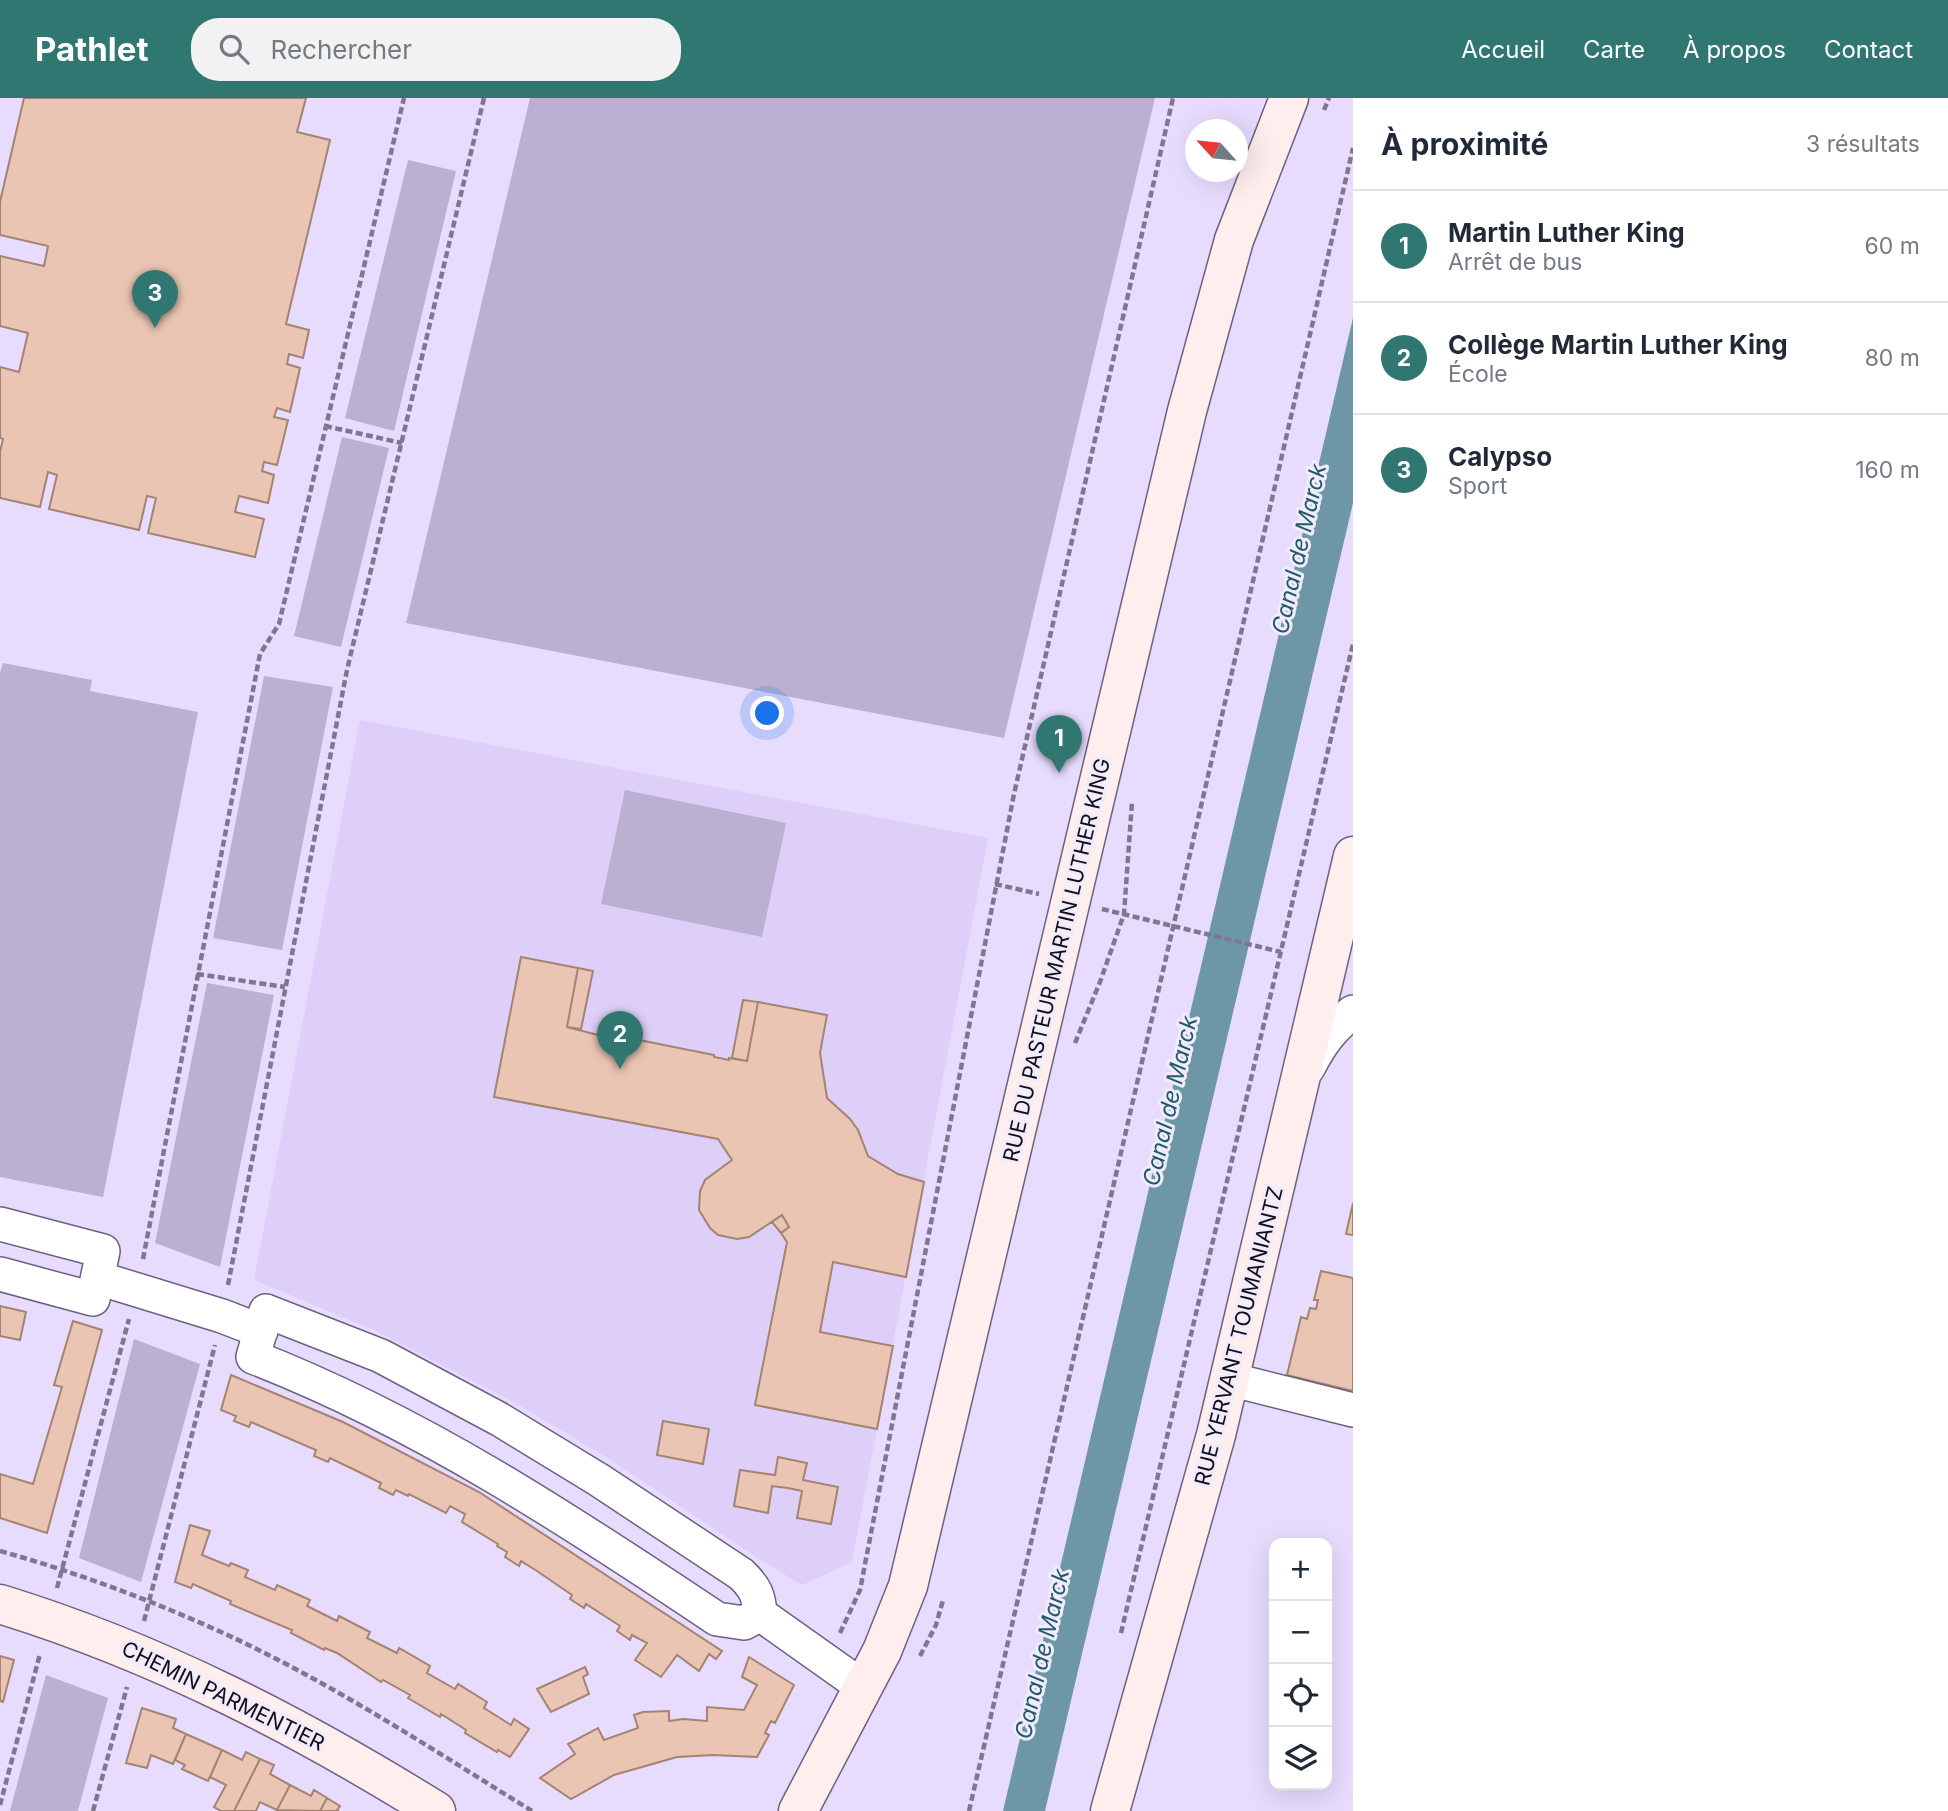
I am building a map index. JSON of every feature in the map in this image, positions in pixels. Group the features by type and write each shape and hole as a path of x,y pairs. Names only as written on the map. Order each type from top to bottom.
{"street":[{"name":"RUE DU PASTEUR MARTIN LUTHER KING","path":"798,1811 882,1651 901,1606 915,1560 1203,347 1234,240 1289,98"},
{"name":"RUE YERVANT TOUMANIANTZ","path":"1110,1811 1203,1484 1353,856"},
{"path":"1299,1086 1323,1041 1340,1021 1353,1013"},
{"path":"0,1224 103,1251 93,1299 0,1274"},
{"path":"98,1278 138,1288 261,1331"},
{"path":"266,1311 381,1356 499,1419 599,1480 741,1574 754,1586 760,1601 760,1614 744,1623 718,1619 573,1522 404,1426 339,1393 253,1357 266,1311"},
{"path":"1229,1379 1353,1410"},
{"path":"573,1522 599,1480"},
{"name":"CHEMIN PARMENTIER","path":"0,1604 49,1619 136,1652 264,1711 371,1770 436,1811"},
{"path":"760,1614 863,1687"}],"path":[{"path":"0,1805 138,1288 260,654 279,624 404,98"},
{"path":"93,1811 222,1316 347,670 484,98"},
{"path":"827,1662 860,1590 1014,794 1173,98"},
{"path":"969,1811 1353,148"},
{"path":"325,426 402,443"},
{"path":"1118,1646 1353,644"},
{"path":"1195,930 1281,952"},
{"path":"197,974 285,987"},
{"path":"0,1551 149,1602 234,1638 294,1669 532,1811"}],"shaded area":[{"path":"530,98 1155,98 1004,738 406,623"},
{"path":"408,160 456,171 394,431 345,418"},
{"path":"342,437 389,448 341,647 294,636"},
{"path":"3,663 92,680 90,691 198,712 103,1197 0,1177 0,673"},
{"path":"264,676 333,687 282,950 213,938"},
{"path":"360,720 988,838 852,1562 802,1585 611,1460 517,1404 376,1331 254,1280"},
{"path":"625,790 786,823 762,937 601,904"},
{"path":"207,983 274,995 220,1267 155,1243"},
{"path":"134,1339 200,1364 141,1582 79,1558"},
{"path":"46,1675 108,1698 78,1811 10,1811"}],"water":[{"name":"Canal de Marck","path":"1353,318 1353,503 1045,1811 1003,1811"}],"building":[{"path":"24,98 306,98 297,132 330,140 286,324 309,330 303,358 289,354 287,364 300,368 290,412 277,408 274,417 288,420 277,465 264,462 262,471 274,475 268,503 239,496 235,512 264,519 255,557 148,533 156,498 147,496 139,530 49,509 57,475 48,472 40,507 0,498 0,452 3,439 0,438 0,367 19,372 28,333 0,326 0,256 44,266 48,246 0,235 0,202"},
{"path":"521,957 578,968 567,1027 729,1060 747,1061 758,1002 827,1015 820,1053 827,1098 858,1130 868,1156 898,1174 924,1182 906,1277 833,1262 820,1332 893,1346 877,1429 755,1405 787,1242 781,1233 789,1227 782,1215 749,1237 737,1239 718,1235 710,1228 699,1210 700,1191 705,1180 732,1160 718,1139 494,1097"},
{"path":"578,968 593,971 581,1029 567,1027"},
{"path":"743,1000 758,1002 747,1061 732,1058"},
{"path":"1353,1203 1353,1235 1346,1234"},
{"path":"782,1215 789,1227 781,1233 772,1222"},
{"path":"1321,1271 1353,1278 1353,1391 1287,1375 1301,1317 1307,1319 1310,1308 1316,1309 1318,1300 1314,1300"},
{"path":"0,1306 26,1312 20,1340 0,1336"},
{"path":"73,1321 102,1330 47,1533 0,1518 0,1474 33,1484 62,1387 54,1385"},
{"path":"231,1375 343,1422 479,1492 722,1651 716,1659 709,1654 699,1671 677,1655 661,1677 635,1660 647,1643 632,1635 630,1640 617,1631 620,1626 586,1604 584,1608 570,1599 572,1595 521,1561 519,1566 505,1557 507,1552 497,1546 498,1544 462,1522 465,1514 450,1506 446,1513 396,1490 393,1495 379,1488 381,1483 357,1471 330,1458 328,1462 314,1456 316,1450 251,1422 249,1427 234,1421 236,1416 221,1410"},
{"path":"663,1421 709,1429 703,1464 657,1455"},
{"path":"778,1457 807,1463 803,1480 838,1487 831,1524 797,1518 802,1491 788,1488 772,1486 768,1513 734,1506 740,1470 775,1475"},
{"path":"190,1525 210,1531 202,1555 248,1570 245,1577 275,1590 277,1585 310,1600 307,1606 337,1621 339,1616 370,1632 367,1638 397,1653 399,1648 430,1666 427,1673 455,1689 458,1684 487,1702 484,1708 511,1725 514,1719 529,1729 510,1757 498,1750 497,1752 465,1733 466,1730 441,1714 440,1717 408,1698 410,1695 383,1680 381,1682 337,1653 325,1648 324,1650 291,1633 292,1630 230,1604 231,1601 193,1584 191,1588 175,1582"},
{"path":"0,1656 14,1660 3,1702 0,1701"},
{"path":"749,1657 794,1685 775,1723 771,1721 765,1733 769,1735 757,1757 677,1757 614,1775 571,1799 540,1778 575,1754 568,1744 598,1728 604,1740 638,1728 634,1715 643,1712 669,1711 669,1721 707,1721 707,1707 744,1710 757,1685 742,1677"},
{"path":"585,1667 588,1674 583,1677 589,1694 551,1712 537,1689"},
{"path":"142,1708 176,1719 173,1728 186,1734 173,1764 151,1755 147,1768 126,1763"},
{"path":"186,1734 222,1750 208,1781 182,1769 185,1765 175,1760"},
{"path":"222,1750 242,1760 246,1752 260,1759 234,1811 221,1811 214,1807 226,1785 210,1777"},
{"path":"260,1759 274,1765 270,1774 290,1785 277,1810 260,1802 256,1811 234,1811"},
{"path":"290,1785 311,1796 314,1790 327,1798 320,1811 277,1810"},
{"path":"327,1798 340,1806 337,1810 339,1811 320,1811"}],"place":[{"name":"Calypso","path":"155,328"},
{"name":"Martin Luther King","path":"1059,773"},
{"name":"Collège Martin Luther King","path":"620,1069"}]}
